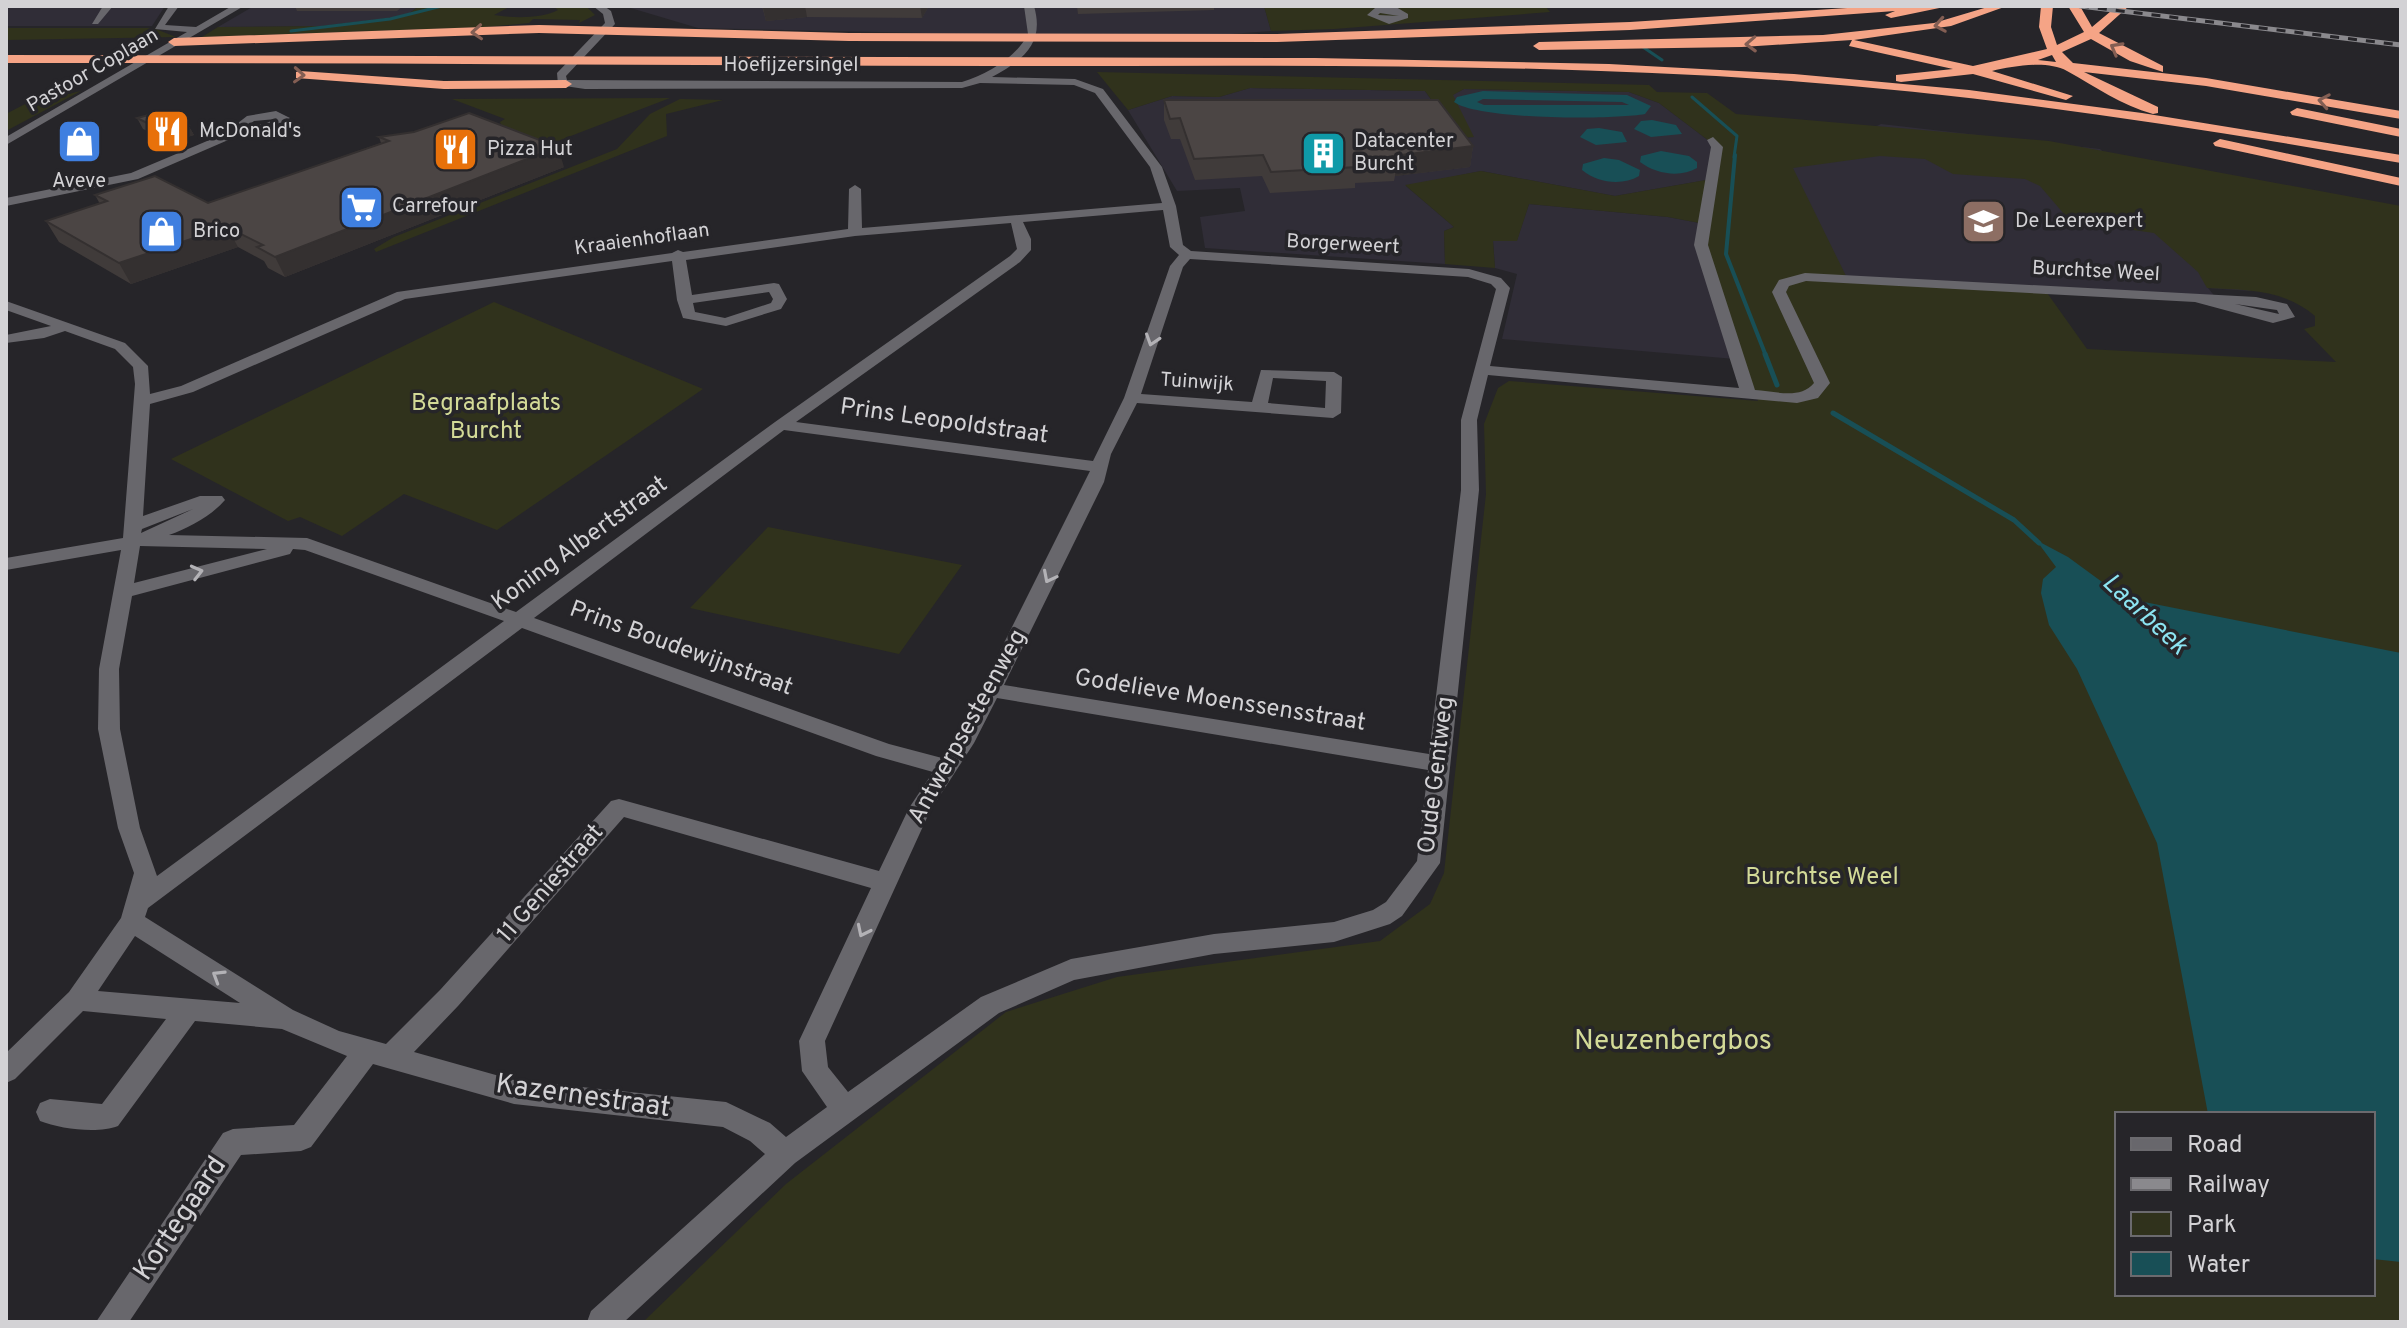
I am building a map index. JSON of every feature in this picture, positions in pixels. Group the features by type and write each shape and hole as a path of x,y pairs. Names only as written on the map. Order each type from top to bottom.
{"highway":[{"path":"1519,46 1655,45 1816,25 1907,6"},
{"path":"1943,6 1874,14 1845,25 1853,32 1940,53 2206,82 2401,115"},
{"path":"2047,6 2042,31 2045,40 2077,72 2159,112 2264,146 2401,175"},
{"path":"2074,6 2082,25 2130,56 2240,97 2401,133"},
{"path":"11,49 210,45 1072,52 1150,58 1616,69 1818,82 1953,72 2008,62 2064,46 2103,26 2123,6"},
{"path":"210,45 555,29 1053,40 1269,41 1816,25 1878,38 1951,24 1999,7"},
{"path":"555,29 590,25 609,10 625,26 658,31"},
{"path":"1816,25 1862,45 2020,82 2181,132 2288,160 2401,182"},
{"path":"1634,28 1816,25 1878,38"},
{"path":"610,30 635,34 832,41 1017,39"},
{"path":"598,46 635,34"},
{"path":"11,49 54,45"},
{"path":"6,59 1092,62 1150,58 1193,48 1459,46"},
{"path":"1150,58 1195,67 1708,68 1993,90 2190,115 2401,149"},
{"path":"1708,68 2073,108 2401,159"},
{"path":"6,69 508,85 565,79"}],"street":[{"path":"95,22 108,6"},
{"path":"174,6 158,27 200,30"},
{"name":"Pastoor Coplaan","path":"6,142 239,6"},
{"path":"986,77 1029,41 1034,25 1029,6"},
{"path":"565,79 610,30 609,10"},
{"path":"565,79 610,30"},
{"path":"986,77 1075,82 1099,91 1156,167 1170,206 1177,247 1187,255"},
{"name":"Hoefijzersingel","path":"565,79 599,86 942,86 986,77"},
{"path":"6,202 134,176 247,128"},
{"path":"1713,140 1717,147 1701,245 1749,395"},
{"path":"855,189 855,232"},
{"name":"Kraaienhoflaan","path":"141,401 187,389 402,295 678,254 855,232 1170,206"},
{"name":"Koning Albertstraat","path":"136,911 519,619 781,425 1015,259 1024,250 1024,239 1015,217"},
{"path":"678,254 684,300 688,315 726,322 776,306 780,299 774,287 684,300"},
{"name":"Borgerweert","path":"1187,255 1469,273 1496,281"},
{"name":"Antwerpsesteenweg","path":"844,1108 815,1071 812,1041 920,808 948,768 992,690 1100,467 1132,398 1177,266 1187,255"},
{"name":"Burchtse Weel","path":"1482,370 1749,395 1797,398 1812,395 1822,383 1779,292 1784,283 1793,278 2196,298 2268,302 2282,307 2288,317 2273,319 2196,298"},
{"name":"Oude Gentweg","path":"844,1108 990,1005 1071,970 1214,944 1334,932 1381,917 1394,909 1428,863 1470,490 1469,420 1503,288 1496,281"},
{"path":"6,305 120,346 140,366 141,401 132,533 109,669 109,729 129,828 146,873 136,911 78,1000 6,1071"},
{"path":"6,339 44,334 62,327"},
{"name":"Tuinwijk","path":"1132,398 1333,413 1334,377 1266,373 1259,407"},
{"name":"Prins Leopoldstraat","path":"781,425 1100,467"},
{"name":"Prins Boudewijnstraat","path":"6,564 132,533 307,544 884,750 948,768"},
{"path":"122,592 307,544"},
{"name":"Godelieve Moenssensstraat","path":"992,690 1439,764"},
{"name":"11 Geniestraat","path":"378,1054 460,987 619,807 887,883"},
{"name":"Kazernestraat","path":"136,911 284,1018 378,1054 514,1092 726,1115 760,1132 785,1154"},
{"name":"Kazernestraat","path":"78,1000 284,1018"},
{"path":"50,1112 108,1117 189,1009"},
{"name":"Kortegaard","path":"111,1322 233,1142 301,1138 378,1054"},
{"path":"602,1322 785,1154 844,1108"}],"shaded area":[{"path":"6,6 165,6 152,26 6,26"},
{"path":"254,6 419,6 406,16 322,26 218,27"},
{"path":"624,6 1264,6 1271,31 1190,37 698,28"},
{"path":"1250,88 1425,91 1459,138 1473,137 1452,95 1464,89 1629,92 1659,103 1717,147 1712,179 1615,196 1481,171 1406,186 1454,227 1444,231 1445,264 1205,248 1200,217 1245,211 1240,188 1177,191 1128,110 1172,96 1219,97"},
{"name":"De Leerexpert","path":"1881,124 2100,149 2251,291 2208,288 2217,299 1805,277 1761,183"},
{"path":"1529,204 1668,217 1710,225 1707,246 1747,360 1502,339 1517,274 1495,268 1493,241 1517,240"}],"green space":[{"path":"419,6 511,6 494,15 517,17 544,15 558,10 553,6 586,6 595,15 579,23 580,20 533,19 529,23 485,27 202,37 218,27 322,26 406,16"},
{"path":"1264,6 1545,6 1550,12 1271,31"},
{"path":"6,28 153,28 176,37 6,40"},
{"name":"Burchtse Weel","path":"1097,72 1649,85 1657,92 1707,93 1736,114 2049,141 2401,206 2401,1322 643,1322 786,1184 1006,1012 1117,977 1380,941 1430,904 1444,873 1486,494 1484,424 1498,388 1509,381 1758,401 1707,246 1710,225 1668,217 1529,204 1517,241 1493,241 1495,268 1445,264 1444,231 1454,227 1405,185 1481,171 1615,196 1712,179 1717,147 1659,103 1629,92 1464,89 1453,95 1474,137 1459,138 1425,91 1250,88 1219,97 1172,96 1128,110","holes":["1880,156 1925,159 1953,174 2025,179 2040,186 2070,221 2154,233 2198,272 2207,288 2264,293 2303,307 2315,316 2315,326 2304,329 2336,362 2087,349 2045,290 1848,280 1793,168"]},
{"path":"81,91 6,131 6,114 27,103"},
{"path":"670,98 543,144 504,133 500,122 505,119 452,99"},
{"path":"680,99 723,100 666,114 667,136 376,252 374,249 394,237 617,149 650,114"},
{"name":"Begraafplaats Burcht","path":"494,302 703,389 497,530 404,494 342,536 300,517 288,521 171,459"},
{"path":"768,527 962,565 899,654 690,608"}],"water":[{"path":"1483,91 1627,95 1651,106 1645,114 1628,116 1546,117 1468,108 1454,102 1457,97","holes":["1483,99 1622,102 1629,105 1484,105 1477,102"]},
{"path":"1641,121 1676,125 1682,134 1651,137 1634,129"},
{"path":"1587,129 1622,132 1627,142 1596,145 1580,137"},
{"path":"1661,151 1689,156 1697,162 1697,168 1683,173 1668,173 1640,162 1641,156"},
{"path":"1604,158 1619,160 1640,170 1639,176 1610,182 1582,170 1583,164"},
{"path":"2036,540 2068,557 2124,598 2401,653 2401,1262 2375,1259 2375,1112 2208,1112 2157,843 2077,669 2049,625 2041,593 2043,579 2056,567"}],"building":[{"name":"Datacenter Burcht","path":"1164,100 1438,100 1473,146 1393,156 1396,160 1354,163 1357,167 1271,172 1263,155 1194,159 1180,118 1170,119"},
{"path":"160,112 188,125 165,132 137,118"},
{"path":"469,113 558,147 275,257 257,247 263,245 227,227 119,263 46,221 107,201 95,195 155,176 208,203 389,141 379,137 414,132"}],"waterway":[{"path":"291,31 390,19 442,6"},
{"path":"1640,45 1662,60"},
{"name":"Laarbeek","path":"1692,97 1737,136 1734,157"},
{"name":"Laarbeek","path":"1735,155 1726,254 1766,356"},
{"name":"Laarbeek","path":"1765,354 1777,385"},
{"name":"Laarbeek","path":"1833,413 2014,520 2039,543"}],"railway":[{"path":"2080,6 2401,45"}],"place":[{"name":"McDonald's","path":"168,132"},
{"name":"Aveve","path":"79,142"},
{"name":"Pizza Hut","path":"456,150"},
{"name":"Datacenter Burcht","path":"1323,153"},
{"name":"Carrefour","path":"361,207"},
{"name":"De Leerexpert","path":"1984,222"},
{"name":"Brico","path":"162,232"}],"park label":[{"name":"Neuzenbergbos","path":"1673,1042"}]}
